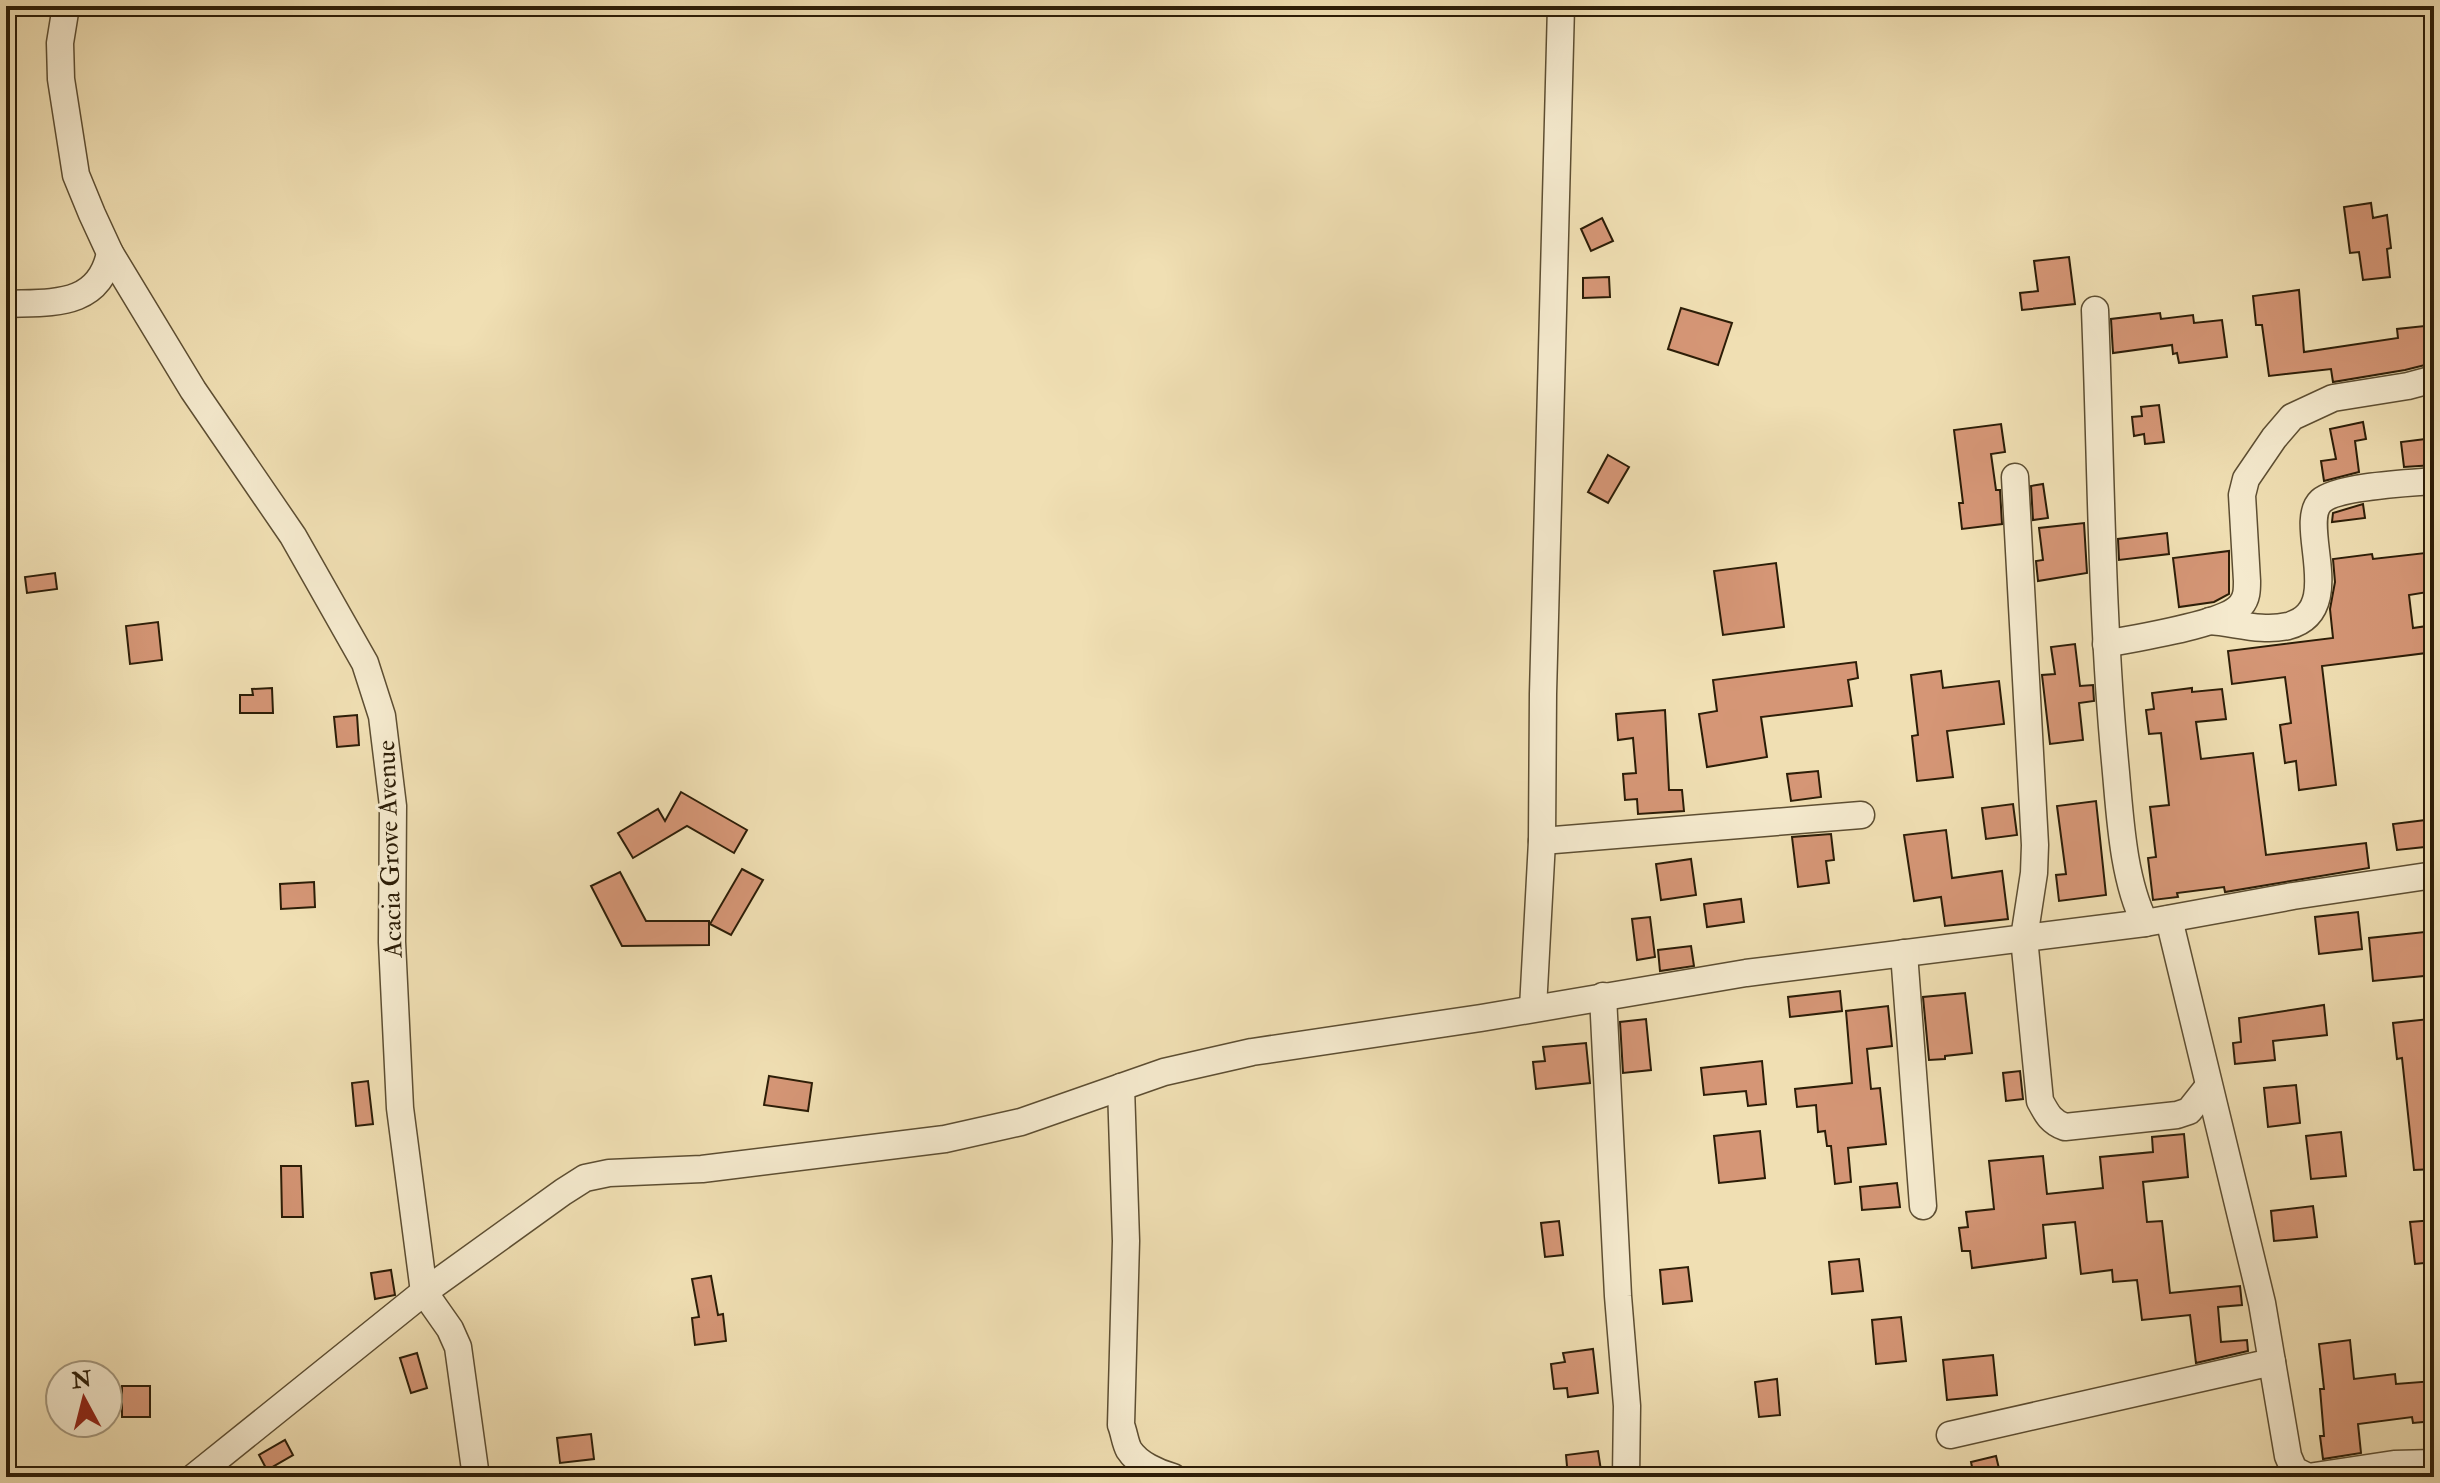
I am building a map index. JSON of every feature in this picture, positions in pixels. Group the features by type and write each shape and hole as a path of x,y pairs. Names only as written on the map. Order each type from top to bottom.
{"street":[{"name":"Acacia Grove Avenue","path":"66,6 60,43 69,142 76,175 110,253 193,390 293,536 365,663 382,716 393,806 392,942 400,1108 424,1292 450,1329 458,1347 476,1477"},
{"path":"1533,1008 1542,841 1561,6"},
{"path":"6,304 63,302 82,295 96,284 107,268 110,253"},
{"path":"2095,310 2106,644 2124,843 2138,909 2157,921 2208,1087 2262,1303 2288,1456 2294,1470 2308,1477 2394,1464 2434,1463"},
{"path":"2106,644 2210,621 2235,611 2243,603 2247,594 2242,495 2246,479 2292,417 2333,398 2434,379"},
{"path":"2015,477 2035,845 2024,938 2040,1101 2048,1116 2065,1127 2177,1115 2189,1111 2208,1087"},
{"path":"2210,621 2270,628 2290,626 2305,618 2314,603 2319,581 2313,515 2319,503 2344,492 2381,485 2434,481"},
{"path":"1542,841 1861,815"},
{"path":"194,1477 424,1292 585,1178 609,1173 702,1169 945,1139 1021,1122 1164,1072 1252,1052 1481,1018 1746,973 2157,921 2434,875"},
{"path":"1904,953 1923,1206"},
{"path":"1603,996 1618,1296 1627,1406 1626,1477"},
{"path":"1121,1087 1126,1241 1121,1425 1129,1450 1144,1464 1173,1477"},
{"path":"1950,1435 2272,1362"}],"building":[{"path":"2371,203 2373,218 2387,215 2391,248 2387,249 2390,277 2363,280 2359,252 2350,253 2344,207"},
{"path":"1602,218 1613,241 1591,251 1581,229"},
{"path":"2069,257 2075,304 2022,310 2020,293 2038,291 2034,261"},
{"path":"1609,277 1610,297 1583,298 1583,278"},
{"path":"2299,290 2304,352 2398,338 2397,329 2434,325 2434,347 2427,348 2429,364 2333,382 2331,369 2269,376 2262,325 2256,325 2253,296"},
{"path":"1681,308 1732,323 1718,365 1668,349"},
{"path":"2160,313 2161,319 2193,315 2194,323 2222,320 2227,357 2179,363 2172,345 2113,353 2111,319"},
{"path":"2159,405 2164,442 2145,444 2144,434 2134,436 2132,417 2142,416 2141,407"},
{"path":"2363,422 2366,439 2355,441 2359,472 2324,481 2321,461 2336,459 2330,429"},
{"path":"2001,424 2005,452 1991,454 1996,490 2000,490 2002,524 1962,529 1959,503 1963,503 1954,430"},
{"path":"2434,438 2434,465 2404,467 2401,442"},
{"path":"1608,455 1629,467 1608,503 1588,492"},
{"path":"2043,484 2048,518 2033,520 2031,486"},
{"path":"2363,504 2365,518 2332,522 2333,513"},
{"path":"2084,523 2087,573 2038,581 2036,561 2043,560 2039,528"},
{"path":"2167,533 2169,554 2119,560 2118,539"},
{"path":"2229,551 2229,594 2214,602 2179,607 2173,558"},
{"path":"2434,552 2434,591 2409,595 2413,628 2434,625 2434,652 2322,666 2336,785 2299,790 2296,761 2285,763 2280,725 2291,723 2285,677 2232,684 2228,651 2333,638 2330,609 2335,582 2333,559 2372,554 2373,559"},
{"path":"1776,563 1784,627 1723,635 1714,571"},
{"path":"55,573 57,589 27,593 25,577"},
{"path":"158,622 162,660 130,664 126,626"},
{"path":"2075,644 2080,686 2093,685 2094,701 2079,703 2083,740 2050,744 2042,675 2055,674 2051,647"},
{"path":"1856,662 1858,678 1848,680 1852,706 1761,717 1767,757 1707,767 1699,714 1717,711 1713,680"},
{"path":"1941,671 1943,688 1999,681 2004,724 1947,731 1953,777 1917,781 1912,736 1918,735 1911,675"},
{"path":"272,688 273,713 240,713 240,695 253,695 252,689"},
{"path":"2192,688 2192,692 2222,689 2226,719 2196,722 2201,759 2253,753 2266,855 2366,843 2369,868 2225,892 2224,887 2177,893 2178,897 2153,900 2148,858 2156,857 2150,807 2169,805 2161,733 2149,734 2146,710 2154,709 2152,693"},
{"path":"1665,710 1669,790 1682,790 1684,811 1638,814 1637,799 1625,800 1623,774 1636,773 1633,738 1618,740 1616,714"},
{"path":"357,715 359,745 337,747 334,717"},
{"path":"1818,771 1821,797 1791,801 1787,774"},
{"path":"681,792 747,830 734,853 687,826 633,858 618,833 658,809 665,821"},
{"path":"2096,801 2106,895 2059,901 2056,875 2066,874 2057,806"},
{"path":"2013,804 2017,835 1986,839 1982,808"},
{"path":"2434,819 2434,846 2397,850 2393,824"},
{"path":"1946,830 1952,878 2002,871 2008,919 1945,926 1941,897 1914,901 1904,835"},
{"path":"1831,834 1834,860 1826,861 1829,883 1798,887 1792,837"},
{"path":"1691,859 1696,895 1661,900 1656,864"},
{"path":"742,869 763,880 731,935 710,924"},
{"path":"620,872 646,921 709,921 709,945 622,946 591,886"},
{"path":"314,882 315,907 281,909 280,884"},
{"path":"1741,899 1744,922 1707,927 1704,904"},
{"path":"2358,912 2362,949 2319,954 2315,917"},
{"path":"1650,917 1655,957 1637,960 1632,919"},
{"path":"2434,931 2434,975 2373,981 2369,938"},
{"path":"1691,946 1694,966 1660,971 1658,950"},
{"path":"1840,991 1842,1011 1790,1017 1788,997"},
{"path":"1965,993 1972,1053 1929,1060 1923,997"},
{"path":"2324,1005 2327,1035 2273,1041 2275,1060 2235,1064 2233,1043 2241,1042 2239,1018"},
{"path":"1888,1006 1892,1046 1867,1049 1871,1089 1880,1088 1886,1144 1848,1148 1851,1182 1835,1184 1831,1146 1827,1146 1825,1131 1818,1132 1816,1105 1797,1107 1795,1089 1852,1083 1846,1011"},
{"path":"1646,1019 1651,1070 1623,1073 1620,1022"},
{"path":"2429,1019 2434,1066 2434,1169 2414,1170 2402,1058 2397,1059 2393,1023"},
{"path":"1586,1043 1590,1083 1536,1089 1533,1062 1545,1061 1543,1047"},
{"path":"1762,1061 1766,1104 1748,1106 1746,1091 1704,1095 1701,1068"},
{"path":"2020,1071 2023,1099 2006,1101 2003,1073"},
{"path":"769,1076 812,1083 808,1111 764,1105"},
{"path":"368,1081 373,1124 356,1126 352,1083"},
{"path":"2296,1085 2300,1123 2268,1127 2264,1088"},
{"path":"1760,1131 1765,1178 1719,1183 1714,1136"},
{"path":"2341,1132 2346,1176 2311,1179 2306,1136"},
{"path":"2184,1134 2188,1177 2143,1182 2147,1222 2162,1221 2170,1293 2240,1286 2242,1305 2218,1307 2221,1342 2247,1340 2248,1351 2196,1363 2190,1315 2142,1320 2137,1280 2113,1282 2112,1270 2081,1274 2075,1222 2043,1225 2046,1258 1972,1268 1970,1251 1962,1251 1959,1228 1968,1227 1966,1212 1994,1209 1989,1161 2043,1156 2047,1194 2103,1188 2100,1157 2153,1152 2152,1137"},
{"path":"281,1166 301,1166 303,1217 282,1217"},
{"path":"1897,1183 1900,1207 1862,1210 1860,1187"},
{"path":"2313,1206 2317,1237 2274,1241 2271,1211"},
{"path":"2434,1220 2434,1262 2415,1264 2410,1222"},
{"path":"1559,1221 1563,1255 1545,1257 1541,1223"},
{"path":"1859,1259 1863,1291 1832,1294 1829,1262"},
{"path":"1688,1267 1692,1301 1663,1304 1660,1270"},
{"path":"391,1270 395,1295 375,1299 371,1273"},
{"path":"711,1276 718,1315 723,1314 726,1341 695,1345 692,1318 699,1317 692,1279"},
{"path":"1901,1317 1906,1361 1876,1364 1872,1320"},
{"path":"2350,1340 2354,1379 2395,1374 2396,1384 2434,1381 2434,1421 2413,1423 2412,1417 2358,1424 2361,1453 2323,1459 2320,1389 2324,1389 2319,1344"},
{"path":"1593,1349 1598,1393 1568,1397 1567,1388 1554,1389 1551,1364 1565,1362 1563,1353"},
{"path":"417,1353 427,1388 411,1393 400,1358"},
{"path":"1993,1355 1997,1395 1947,1400 1943,1360"},
{"path":"1777,1379 1780,1415 1759,1417 1755,1382"},
{"path":"124,1386 150,1386 150,1417 124,1417"},
{"path":"591,1434 594,1459 560,1463 557,1438"},
{"path":"285,1440 293,1455 267,1470 259,1455"},
{"path":"1598,1451 1602,1477 1568,1477 1566,1455"},
{"path":"1996,1456 2001,1477 1974,1477 1971,1462"}]}
